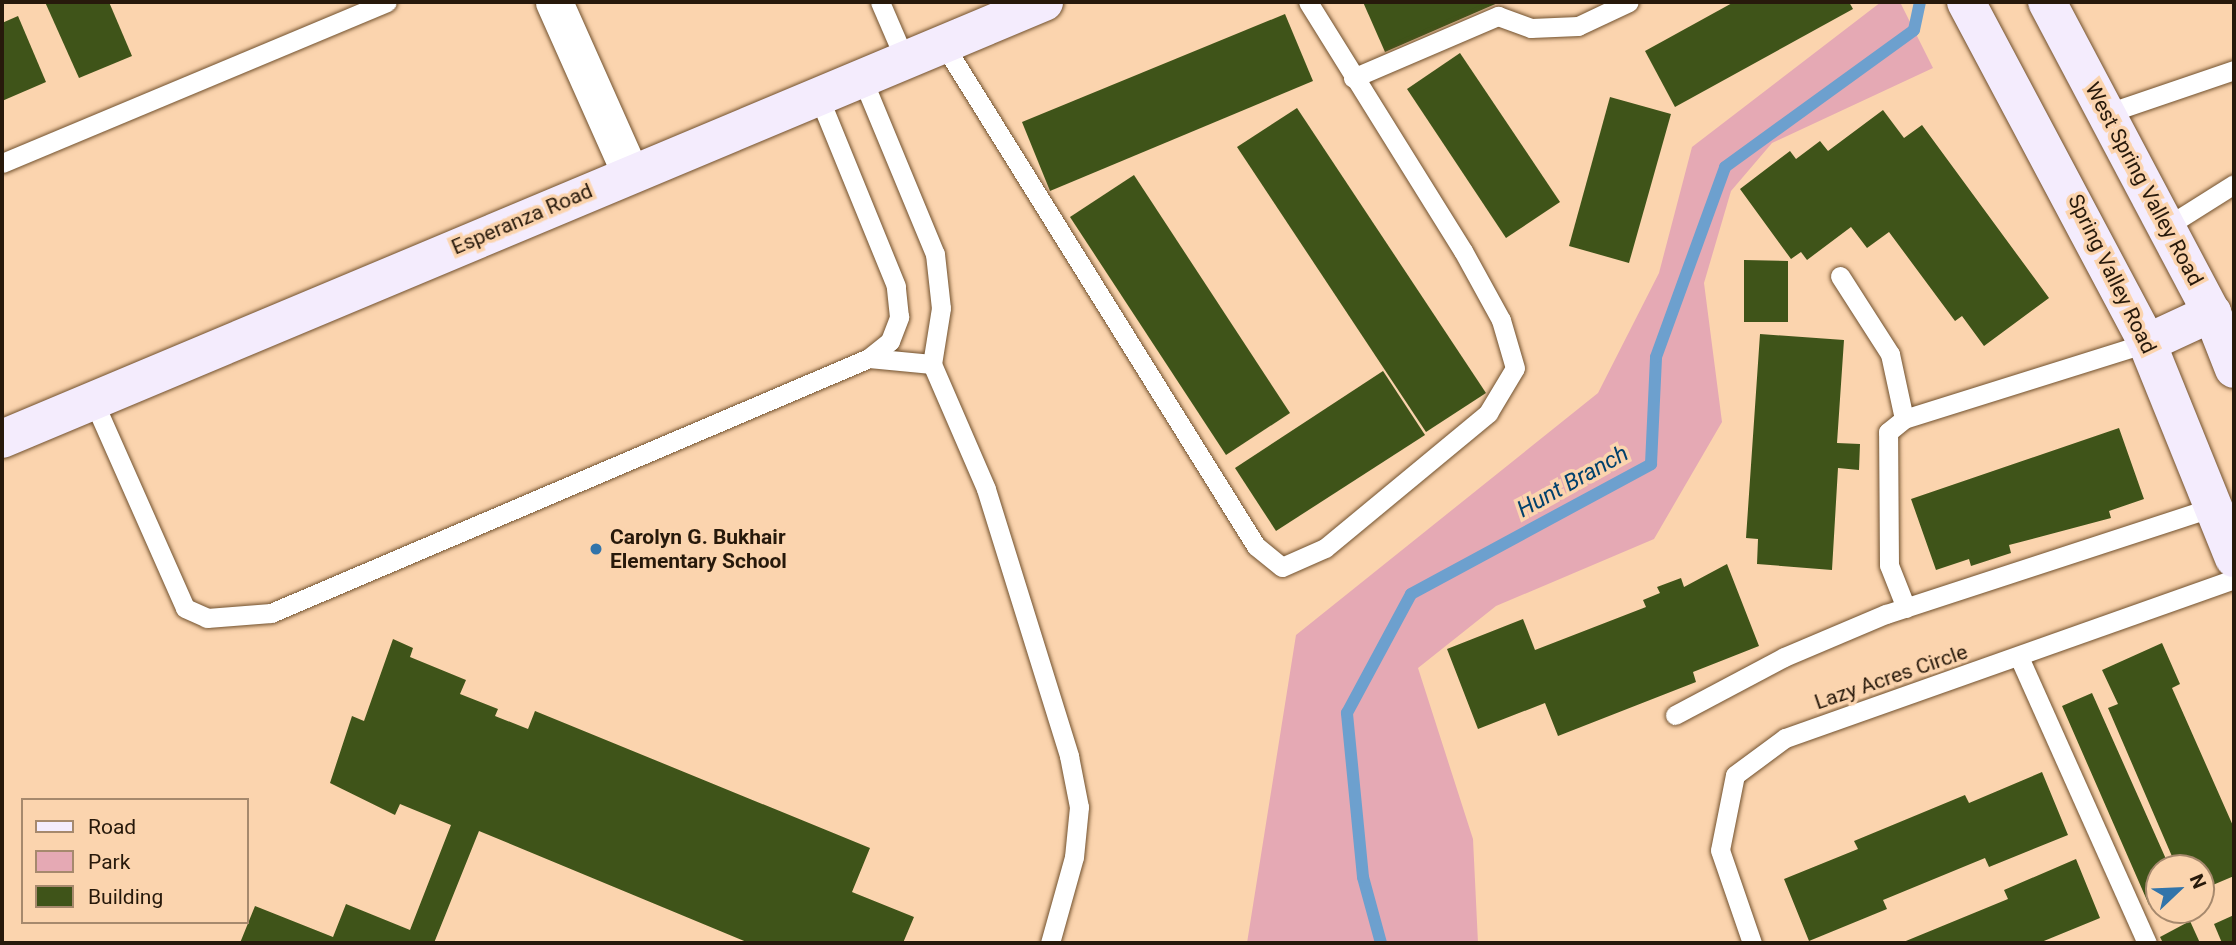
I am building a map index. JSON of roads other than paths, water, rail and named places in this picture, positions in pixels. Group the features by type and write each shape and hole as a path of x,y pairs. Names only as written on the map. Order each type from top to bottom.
{"street":[{"path":"554,2 630,173"},
{"name":"Esperanza Road","path":"2,439 630,173 1044,2"},
{"name":"Spring Valley Road","path":"1966,2 2042,138 2147,343 2234,558"},
{"name":"West Spring Valley Road","path":"2050,8 2108,113 2166,227 2223,308 2234,369"},
{"path":"2147,343 2223,308"}],"lane":[{"path":"2,163 387,2"},
{"path":"880,2 905,60"},
{"path":"944,45 1256,546 1282,568 1325,548 1488,413 1515,368 1501,320 1463,251 1308,2"},
{"path":"1353,78 1499,16 1531,28 1578,26 1629,2"},
{"path":"2108,113 2234,70"},
{"path":"862,78 935,254 941,308 932,364 986,489 1069,756 1079,807 1074,857 1050,943"},
{"path":"93,400 185,608 207,618 241,619 271,613 869,358 890,341 899,317 896,286 819,97"},
{"path":"2166,227 2234,184"},
{"path":"1840,276 1890,354 1904,419"},
{"path":"1906,608 1889,565 1888,432 1904,419 2147,343"},
{"path":"869,358 932,364"},
{"path":"1675,715 1784,657 1906,608 2213,508"},
{"name":"Lazy Acres Circle","path":"1752,943 1720,850 1735,775 1785,738 2234,579"},
{"path":"2018,657 2147,943"}],"waterway":[{"name":"Hunt Branch","path":"1381,943 1363,877 1347,713 1411,594 1651,464 1656,357 1725,167 1914,30 1920,2"}],"place":[{"name":"Carolyn G. Bukhair Elementary School","path":"596,549"}]}
